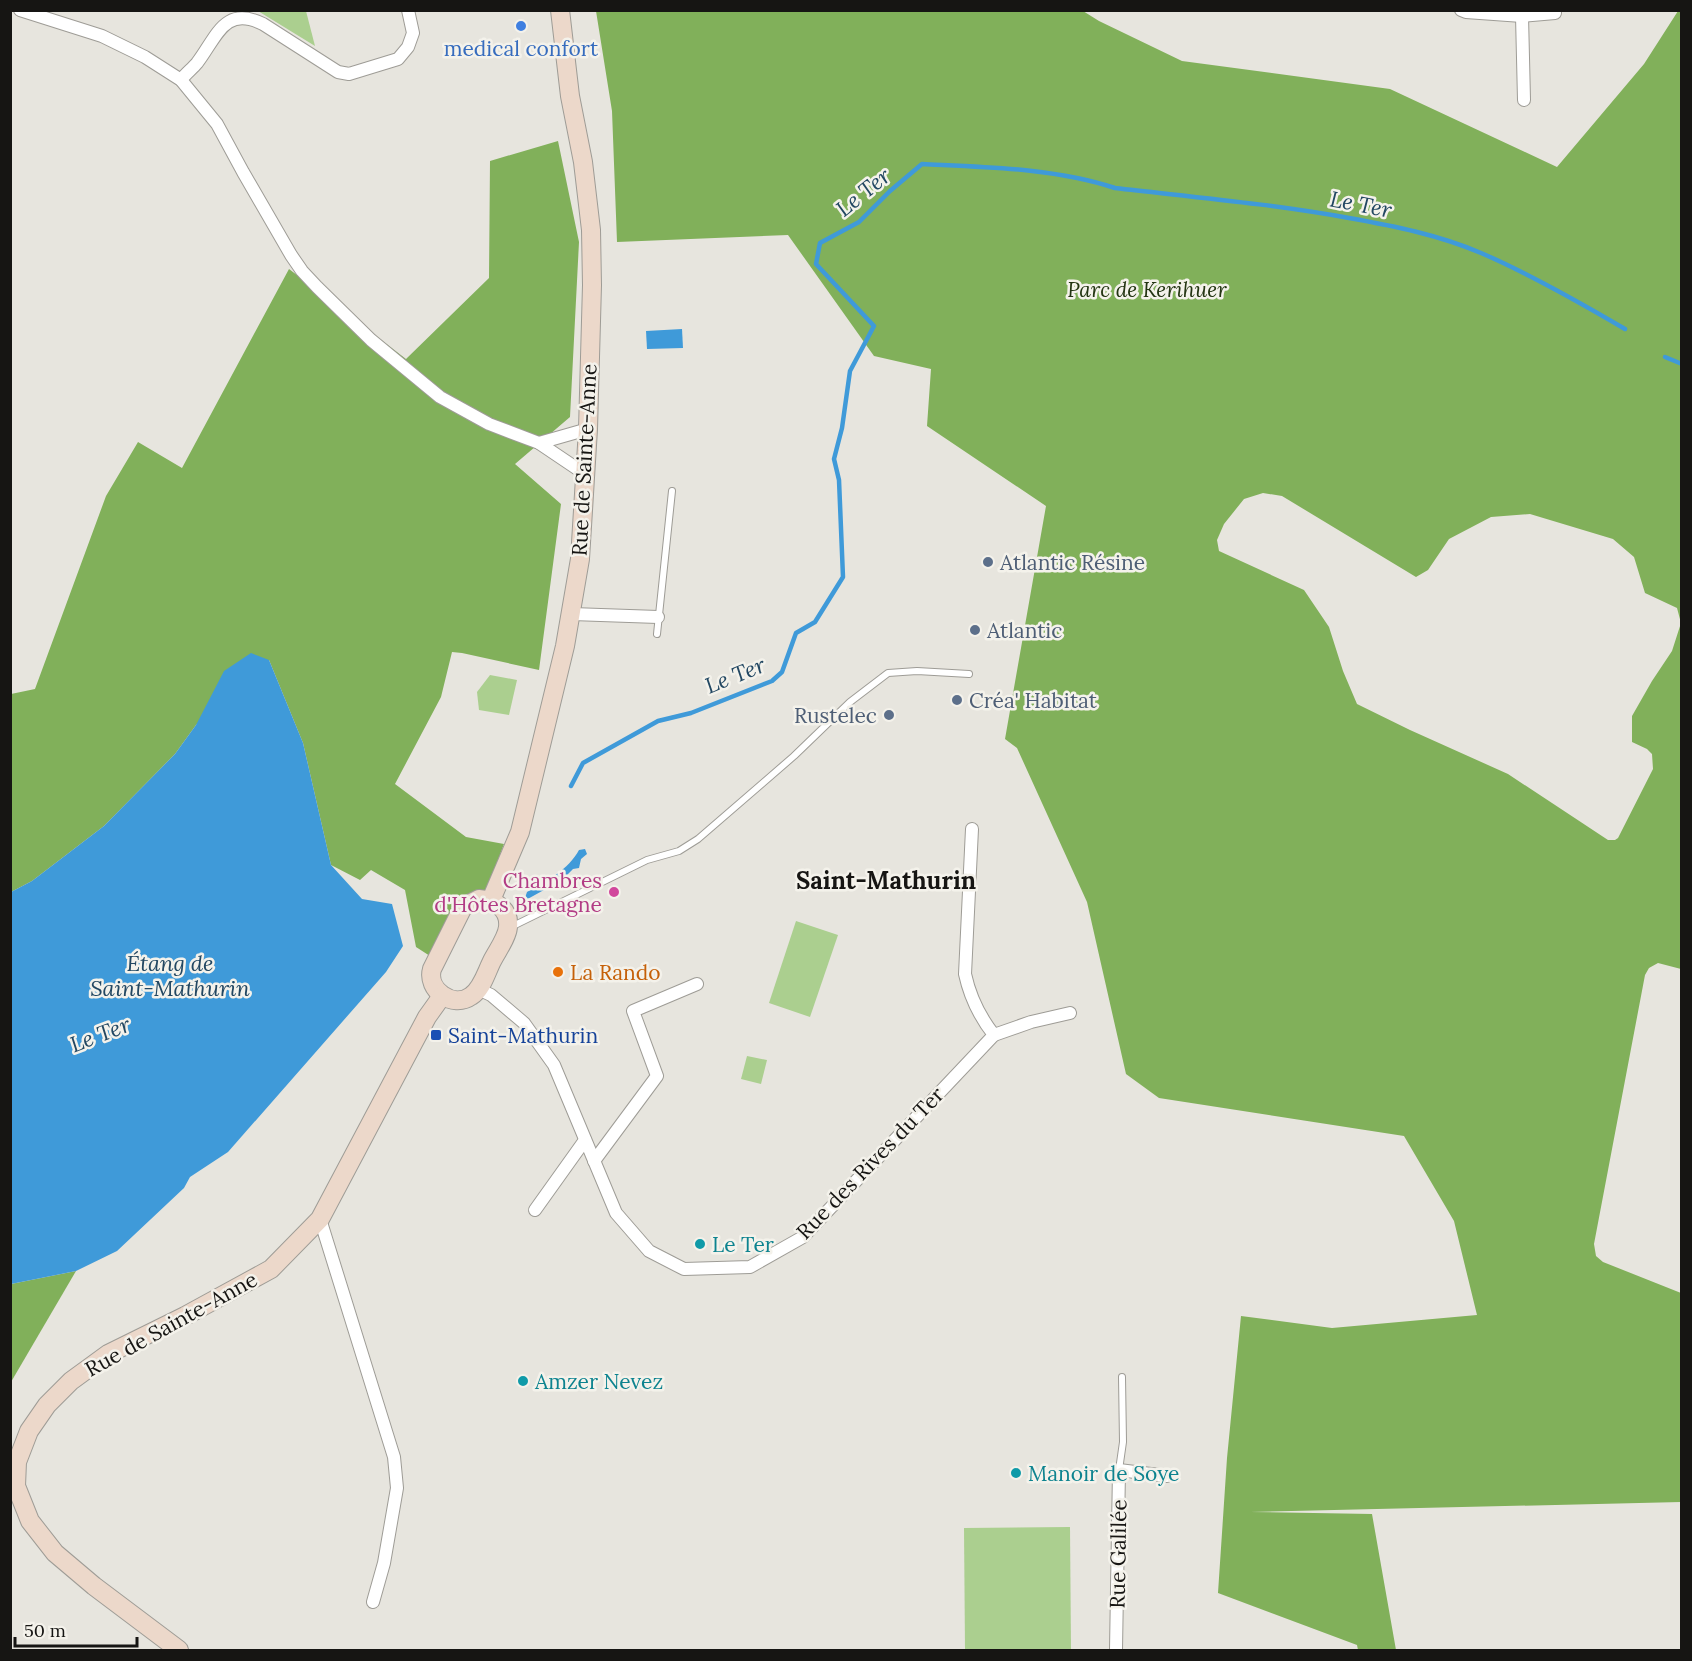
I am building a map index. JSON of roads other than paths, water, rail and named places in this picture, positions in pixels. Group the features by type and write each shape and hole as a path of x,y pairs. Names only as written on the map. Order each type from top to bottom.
{"street":[{"path":"20,10 102,36 145,57 181,80 217,124 302,272 371,340 440,397 489,424 539,443 585,474"},
{"path":"181,80 195,65 222,25 241,18 252,18 263,24 338,72 349,74 398,59 408,47 413,33 408,10"},
{"name":"Rue de Sainte-Anne","path":"491,900 520,832 559,674 572,614 580,559 588,429 592,285 591,230 583,162 570,96 560,10"},
{"path":"1461,10 1522,16 1555,13"},
{"path":"1522,16 1524,100"},
{"path":"539,443 588,429"},
{"path":"572,614 658,617"},
{"path":"972,829 966,974 969,995 994,1035"},
{"path":"479,899 491,900 504,911 508,928 478,989 469,997 460,1000 442,996 434,988 430,977 463,907 479,899"},
{"path":"594,1161 657,1076 633,1011 697,984"},
{"name":"Rue des Rives du Ter","path":"478,989 491,995 524,1023 554,1065 616,1213 649,1251 684,1269 750,1267 803,1237 994,1035 1031,1022 1070,1013"},
{"name":"Rue de Sainte-Anne","path":"179,1650 94,1586 55,1553 30,1521 16,1486 16,1462 29,1431 47,1405 71,1381 108,1354 186,1316 271,1269 320,1219 427,1017 442,996"},
{"path":"535,1210 585,1140"},
{"path":"320,1219 394,1457 397,1488 384,1563 373,1602"},
{"name":"Rue Galilée","path":"1116,1650 1119,1470 1167,1476"}],"lane":[{"path":"657,634 672,491"},
{"path":"508,928 647,860 680,850 698,839 794,756 850,702 888,673 917,671 969,674"},
{"path":"1119,1470 1124,1442 1122,1377"}],"water":[{"path":"682,329 683,348 647,349 646,331"},
{"name":"Étang de Saint-Mathurin","path":"251,653 269,660 303,743 331,865 362,899 392,904 403,946 386,972 228,1152 190,1177 184,1188 117,1251 76,1271 11,1284 11,892 32,881 104,826 175,754 196,725 224,671"},
{"path":"585,849 587,854 581,859 579,868 573,869 562,880 524,901 527,892 556,874 575,857 579,850"}],"waterway":[{"name":"Le Ter","path":"571,786 583,763 658,721 691,713 772,681 782,672 796,633 815,622 843,577 839,480 834,459 842,428 850,371 874,326 816,264 820,243 859,222 890,191 922,164 1044,172 1115,188 1291,209 1416,232 1449,241 1499,261 1625,329"},
{"name":"Le Ter","path":"1665,357 1682,364"}],"place":[{"name":"medical confort","path":"521,26"},
{"name":"Atlantic Résine","path":"988,562"},
{"name":"Atlantic","path":"975,630"},
{"name":"Créa' Habitat","path":"957,700"},
{"name":"Rustelec","path":"889,715"},
{"name":"Chambres d'Hôtes Bretagne","path":"614,892"},
{"name":"La Rando","path":"558,972"},
{"name":"Saint-Mathurin","path":"436,1035"},
{"name":"Le Ter","path":"700,1244"},
{"name":"Amzer Nevez","path":"523,1381"},
{"name":"Manoir de Soye","path":"1016,1473"}],"district":[{"name":"Saint-Mathurin","path":"886,880"}],"park label":[{"name":"Parc de Kerihuer","path":"1147,289"}]}
